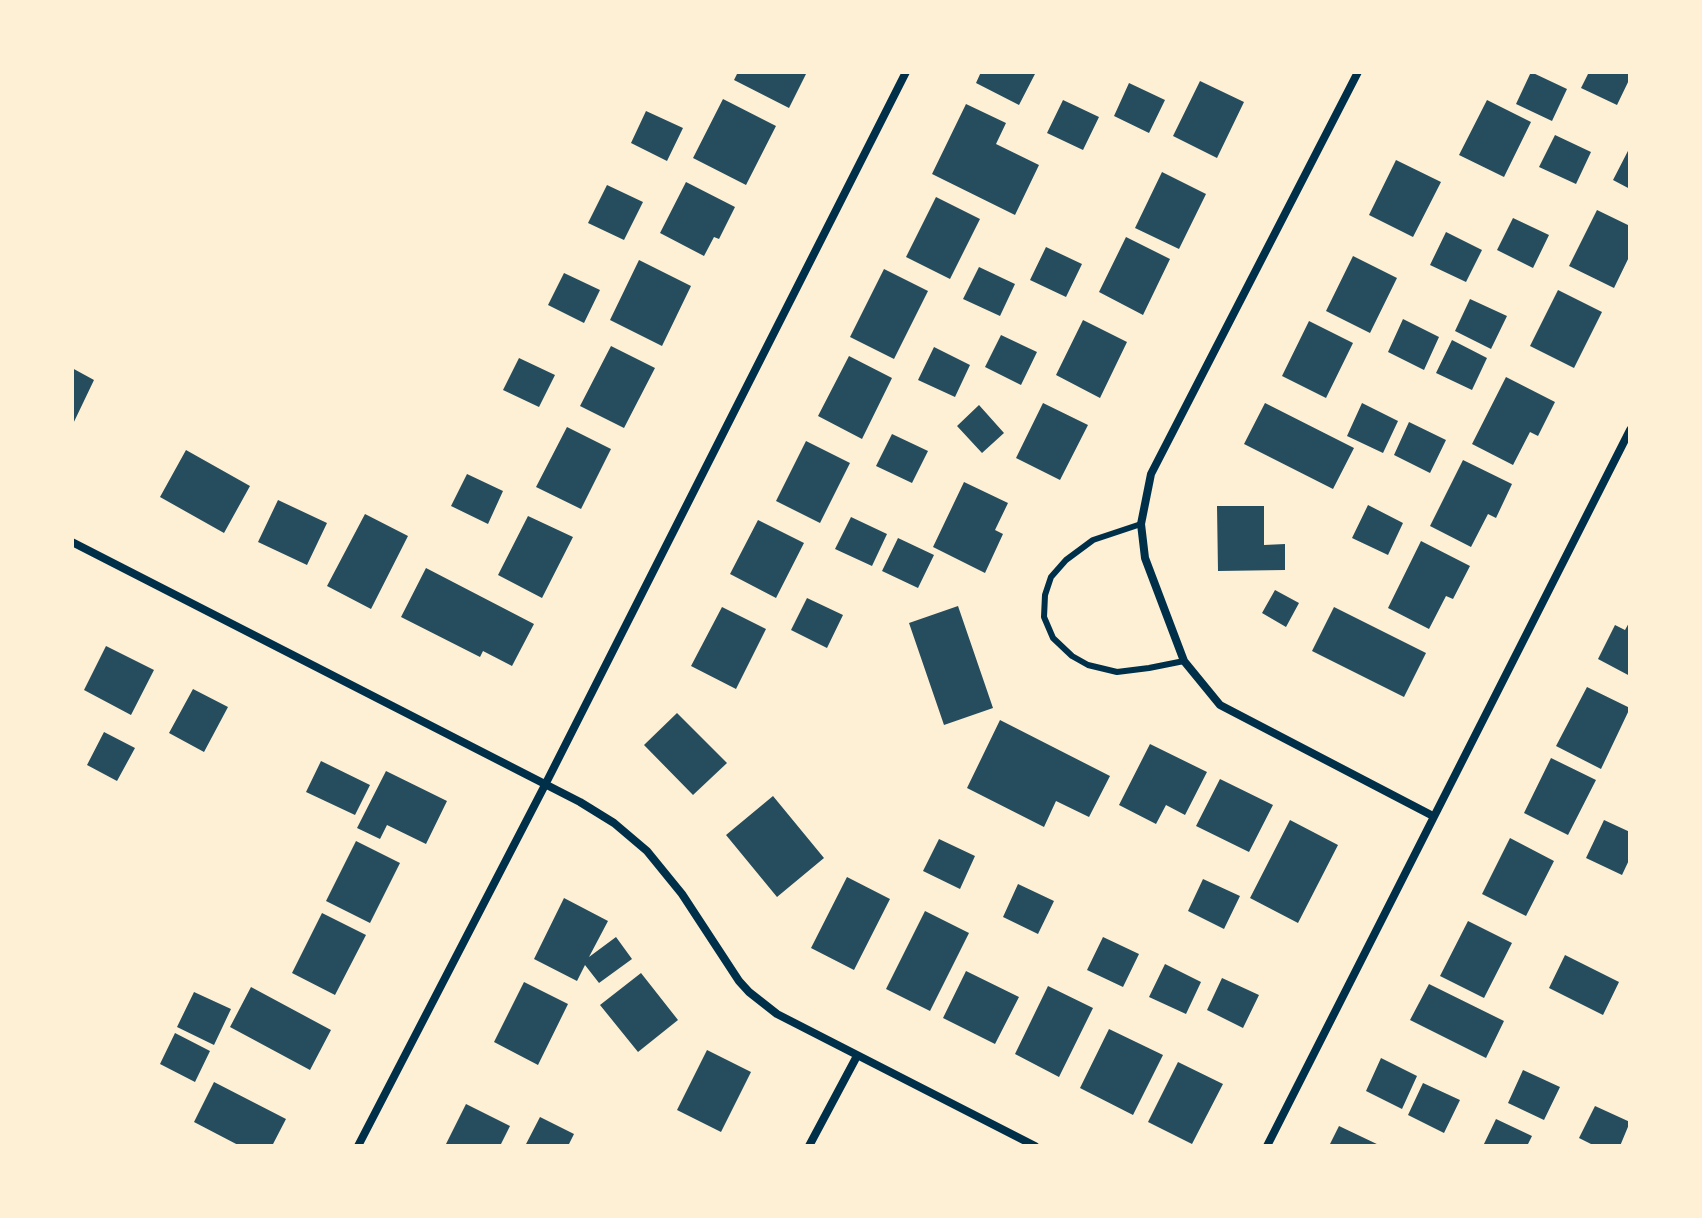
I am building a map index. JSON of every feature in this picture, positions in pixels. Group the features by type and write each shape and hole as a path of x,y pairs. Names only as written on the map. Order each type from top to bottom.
{"street":[{"path":"358,1146 545,785 906,72"},
{"path":"1358,72 1151,474 1141,524 1145,558 1184,661 1220,705 1433,816"},
{"path":"1267,1146 1630,430"},
{"path":"72,542 580,802 614,823 647,851 682,894 739,981 777,1014 1035,1146"},
{"path":"809,1146 857,1056"}],"lane":[{"path":"1141,524 1093,540 1066,560 1051,577 1045,595 1044,617 1053,638 1072,656 1088,665 1117,672 1184,661"}],"building":[{"path":"738,72 807,72 789,108 734,80"},
{"path":"981,72 1036,72 1019,105 976,83"},
{"path":"1531,72 1567,89 1552,121 1516,104"},
{"path":"1589,72 1630,72 1617,105 1581,88"},
{"path":"1200,81 1244,102 1217,158 1173,136"},
{"path":"1129,83 1165,100 1149,133 1114,116"},
{"path":"723,99 776,126 746,185 693,158"},
{"path":"1063,100 1099,117 1083,150 1047,133"},
{"path":"1487,100 1531,122 1504,177 1459,155"},
{"path":"966,104 1006,123 996,144 1039,165 1015,215 932,174"},
{"path":"646,111 683,128 667,161 631,143"},
{"path":"1555,135 1591,152 1576,184 1539,167"},
{"path":"1630,147 1630,189 1613,180"},
{"path":"1396,160 1441,182 1413,237 1369,215"},
{"path":"1162,172 1206,194 1179,249 1135,228"},
{"path":"686,182 735,207 719,239 714,237 704,256 660,233"},
{"path":"607,185 643,202 624,240 588,223"},
{"path":"936,197 980,219 950,279 906,257"},
{"path":"1597,210 1630,226 1630,255 1614,288 1569,266"},
{"path":"1513,218 1549,235 1533,268 1497,250"},
{"path":"1446,232 1482,250 1466,282 1430,265"},
{"path":"1126,237 1170,259 1143,315 1099,292"},
{"path":"1046,247 1082,264 1066,297 1030,280"},
{"path":"1353,256 1397,278 1370,333 1326,311"},
{"path":"639,260 691,286 662,346 610,320"},
{"path":"979,267 1015,284 1000,316 963,299"},
{"path":"884,269 928,291 894,359 850,337"},
{"path":"564,273 600,290 584,323 548,305"},
{"path":"1558,290 1602,312 1574,368 1530,346"},
{"path":"1470,299 1507,316 1491,349 1455,331"},
{"path":"1403,319 1439,337 1424,370 1388,352"},
{"path":"1083,320 1127,342 1100,398 1056,375"},
{"path":"1309,321 1353,343 1326,398 1282,376"},
{"path":"1001,335 1037,352 1021,385 985,367"},
{"path":"1452,340 1487,358 1472,390 1436,373"},
{"path":"611,346 655,368 624,428 580,406"},
{"path":"934,347 970,365 955,397 918,380"},
{"path":"849,356 892,378 862,439 818,416"},
{"path":"519,358 555,375 539,407 503,390"},
{"path":"72,368 94,380 72,426"},
{"path":"1506,377 1555,402 1538,436 1530,432 1513,465 1472,444"},
{"path":"1043,403 1088,425 1060,480 1016,458"},
{"path":"1265,403 1354,448 1333,489 1244,444"},
{"path":"1362,403 1398,421 1383,453 1347,436"},
{"path":"979,405 1004,433 982,453 957,426"},
{"path":"1409,422 1446,440 1430,473 1394,455"},
{"path":"567,427 611,449 581,509 536,487"},
{"path":"892,434 928,451 912,483 876,466"},
{"path":"806,441 850,463 820,523 776,501"},
{"path":"186,450 250,486 224,533 160,497"},
{"path":"1463,460 1512,484 1496,518 1488,514 1471,547 1430,526"},
{"path":"467,474 503,491 488,524 451,506"},
{"path":"964,482 1008,503 995,530 1003,534 985,573 933,547"},
{"path":"278,500 327,523 307,565 258,542"},
{"path":"1368,505 1403,523 1388,555 1352,538"},
{"path":"1217,506 1264,506 1264,545 1285,544 1285,570 1218,571"},
{"path":"365,514 408,536 371,609 327,586"},
{"path":"528,516 573,537 542,598 498,575"},
{"path":"851,517 887,534 872,566 835,549"},
{"path":"758,520 804,543 776,598 730,574"},
{"path":"898,538 934,555 918,588 882,571"},
{"path":"1421,541 1470,566 1453,599 1446,596 1429,629 1388,608"},
{"path":"426,568 534,624 512,666 483,651 480,657 401,617"},
{"path":"1275,590 1299,603 1286,627 1262,613"},
{"path":"807,598 843,615 827,648 791,630"},
{"path":"958,606 993,708 944,725 909,623"},
{"path":"722,607 766,629 736,689 691,666"},
{"path":"1334,607 1426,653 1404,697 1312,651"},
{"path":"1630,621 1630,676 1598,659 1615,625 1625,630"},
{"path":"106,646 154,670 131,715 84,690"},
{"path":"1587,687 1630,708 1601,769 1556,746"},
{"path":"193,689 228,707 204,752 169,733"},
{"path":"677,713 727,763 693,795 644,745"},
{"path":"1000,720 1110,776 1089,817 1056,801 1044,827 967,788"},
{"path":"104,732 135,748 117,781 87,765"},
{"path":"1150,744 1207,772 1185,815 1166,805 1156,824 1119,805"},
{"path":"1551,758 1596,780 1568,835 1524,813"},
{"path":"321,761 370,785 355,815 306,792"},
{"path":"386,771 447,801 426,844 387,825 380,839 357,828"},
{"path":"1220,779 1273,805 1249,852 1196,826"},
{"path":"773,796 824,858 777,897 726,835"},
{"path":"1290,820 1338,845 1298,923 1250,898"},
{"path":"1604,820 1630,832 1630,858 1622,875 1586,858"},
{"path":"1510,838 1554,861 1526,916 1482,894"},
{"path":"939,839 975,856 960,889 923,871"},
{"path":"356,841 400,863 370,923 326,901"},
{"path":"847,877 890,899 854,970 811,948"},
{"path":"1203,879 1240,896 1224,929 1188,911"},
{"path":"1018,884 1054,901 1038,934 1003,917"},
{"path":"564,898 608,921 589,957 616,937 632,959 599,983 585,965 577,981 534,959"},
{"path":"925,911 969,933 930,1011 886,989"},
{"path":"322,913 366,935 335,995 292,973"},
{"path":"1468,921 1512,943 1484,998 1440,976"},
{"path":"1103,937 1139,954 1123,987 1087,970"},
{"path":"1565,955 1619,982 1603,1015 1549,988"},
{"path":"1165,964 1201,982 1186,1014 1149,997"},
{"path":"966,971 1019,997 995,1044 943,1018"},
{"path":"641,973 678,1020 638,1052 600,1005"},
{"path":"1222,978 1259,995 1243,1028 1207,1010"},
{"path":"524,982 568,1004 538,1065 494,1042"},
{"path":"1429,984 1504,1021 1486,1058 1410,1020"},
{"path":"1048,986 1093,1008 1059,1077 1015,1054"},
{"path":"251,987 331,1030 310,1070 230,1027"},
{"path":"194,992 231,1009 214,1045 177,1027"},
{"path":"1109,1029 1163,1055 1133,1115 1080,1088"},
{"path":"175,1033 210,1051 195,1082 160,1064"},
{"path":"707,1050 751,1072 721,1132 677,1110"},
{"path":"1381,1058 1417,1076 1402,1109 1366,1091"},
{"path":"1178,1062 1223,1084 1192,1144 1148,1122"},
{"path":"1523,1070 1560,1087 1544,1120 1508,1103"},
{"path":"214,1082 286,1119 272,1146 240,1146 194,1122"},
{"path":"1423,1083 1460,1100 1444,1133 1408,1115"},
{"path":"466,1104 510,1126 500,1146 445,1146"},
{"path":"1595,1106 1630,1122 1620,1146 1595,1146 1579,1138"},
{"path":"540,1117 574,1134 568,1146 525,1146"},
{"path":"1496,1119 1532,1136 1527,1146 1483,1146"},
{"path":"1339,1126 1381,1146 1329,1146"}]}
